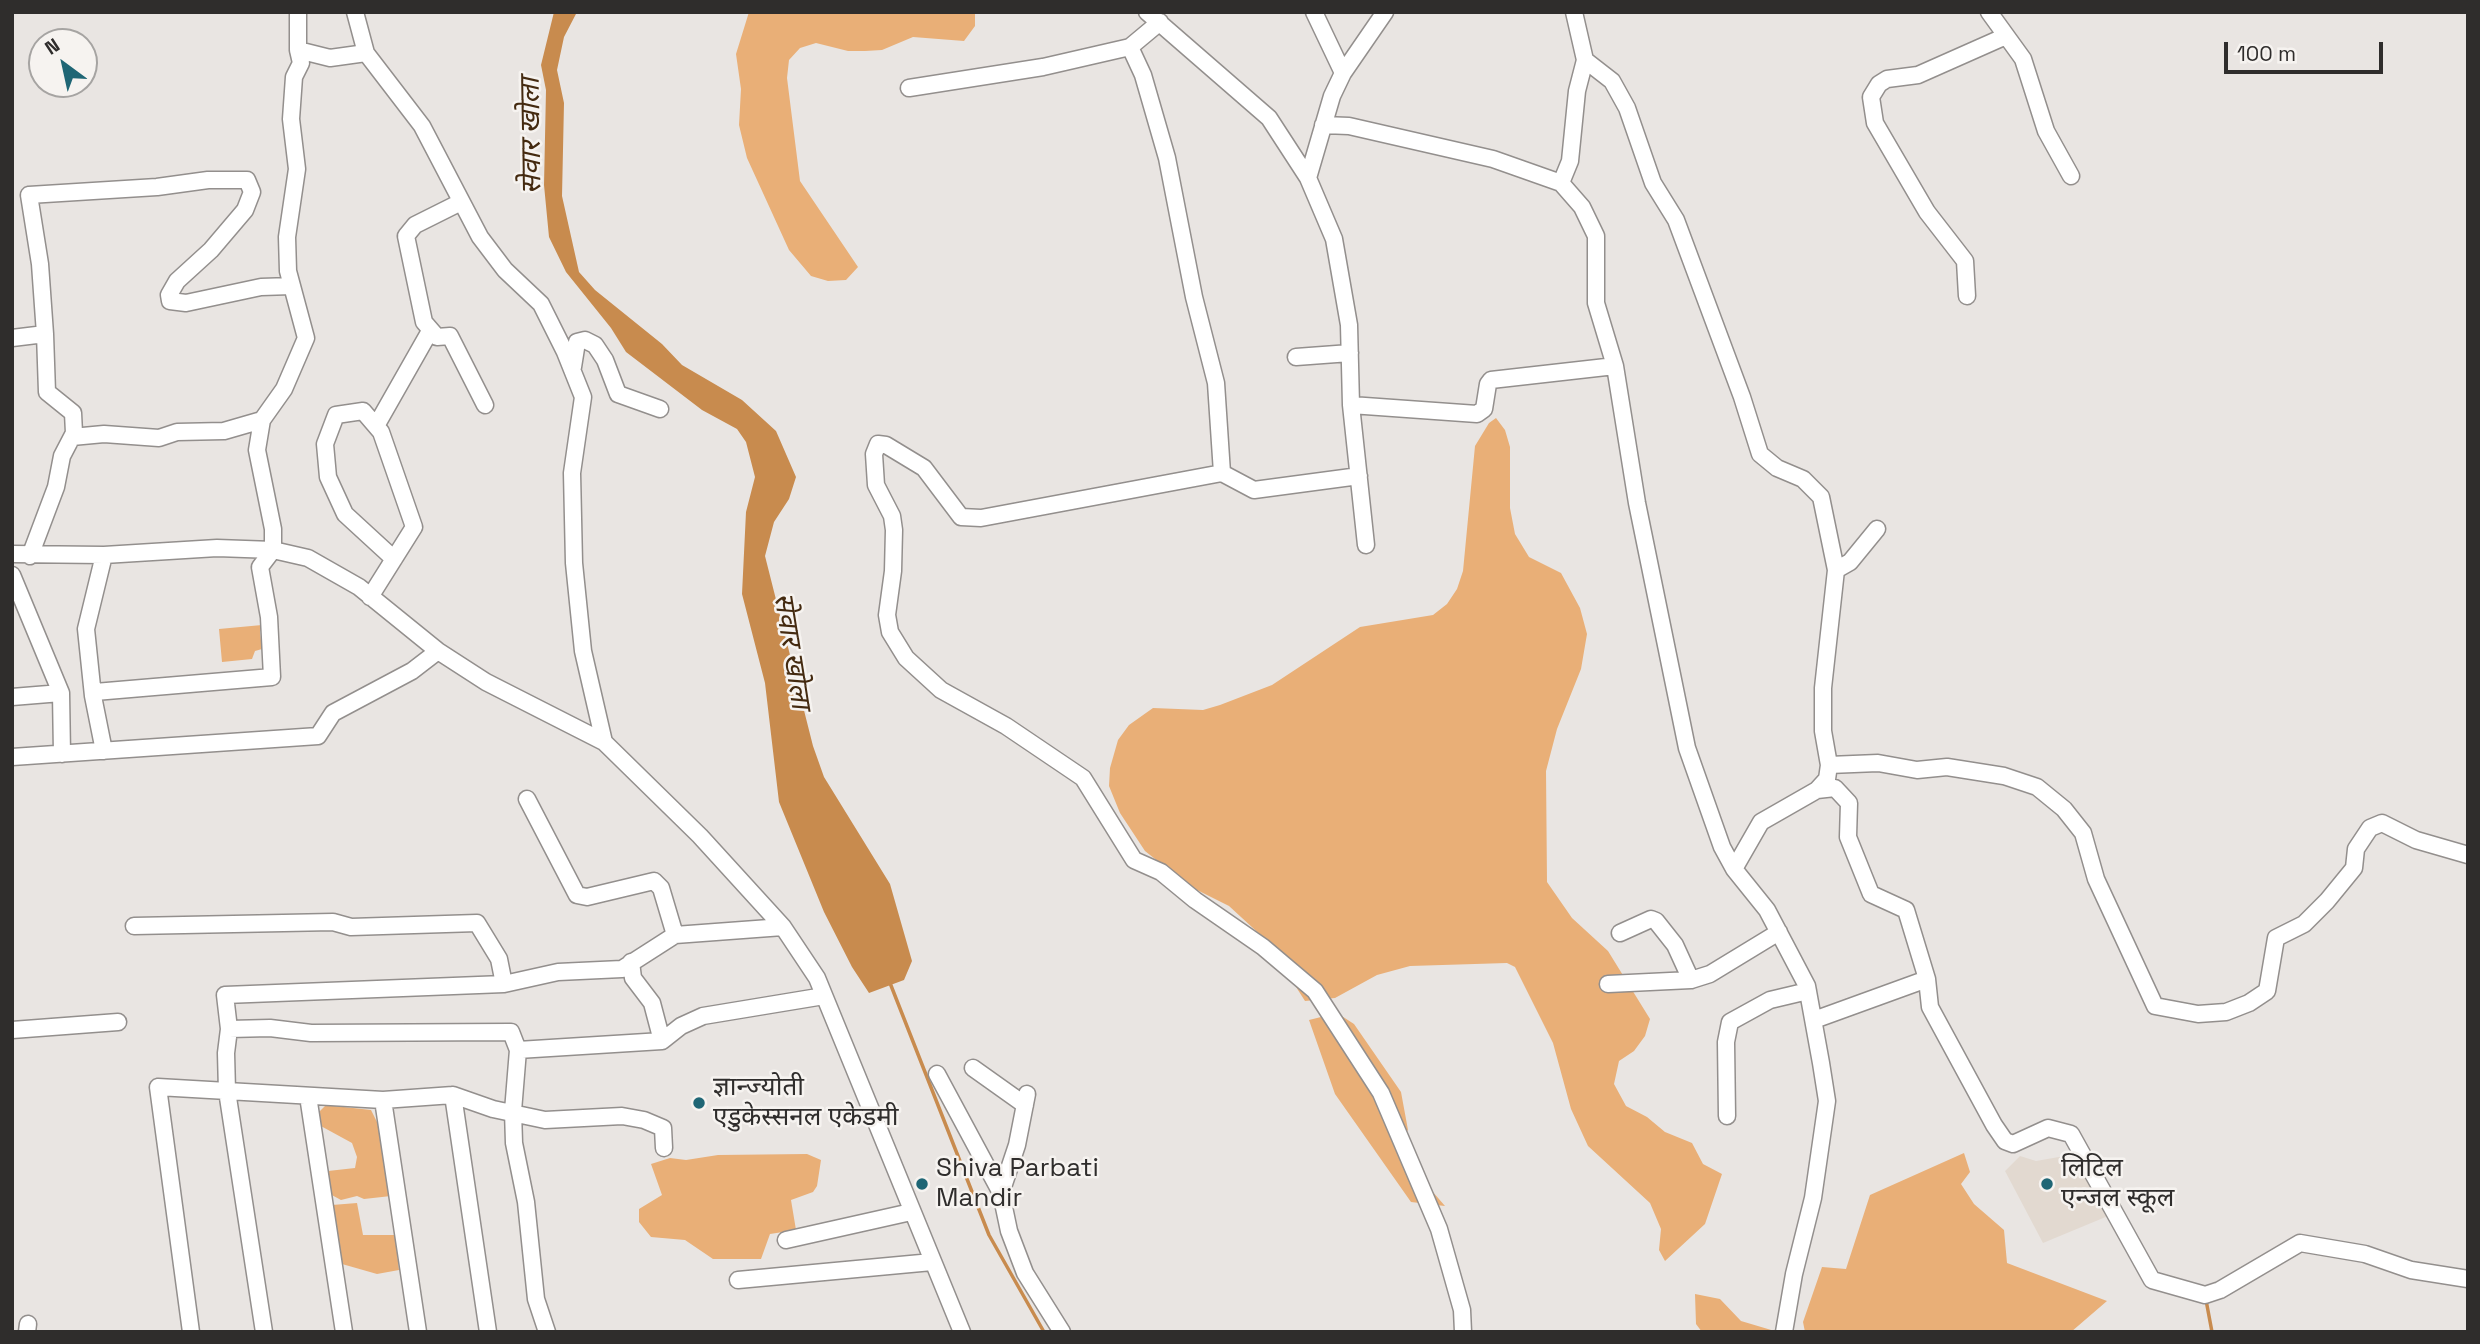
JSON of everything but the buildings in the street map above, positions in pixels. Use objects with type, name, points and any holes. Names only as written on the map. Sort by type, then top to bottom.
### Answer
[{"type":"street","points":[[95,692],[272,677],[270,617],[260,567],[273,550],[273,529],[257,450],[262,420],[284,389],[306,338],[292,286],[287,237],[297,169],[291,118],[294,77],[301,63],[298,50],[298,12]]},
{"type":"street","points":[[355,12],[366,53],[422,126],[480,237],[505,270],[541,304],[583,397],[572,473],[574,563],[583,651],[604,742]]},
{"type":"street","points":[[1314,12],[1343,73]]},
{"type":"street","points":[[1308,178],[1323,125],[1343,73],[1385,12]]},
{"type":"street","points":[[1561,183],[1570,161],[1577,91],[1585,60],[1574,12]]},
{"type":"street","points":[[1989,12],[2023,59],[2046,131],[2071,176]]},
{"type":"street","points":[[909,88],[1043,67],[1130,47],[1154,17],[1269,118],[1308,178],[1334,239],[1349,325],[1350,405],[1366,545]]},
{"type":"street","points":[[1967,296],[1965,261],[1927,212],[1875,123],[1871,97],[1886,79],[1917,75],[2006,36]]},
{"type":"street","points":[[1130,47],[1143,75],[1167,158],[1194,297],[1216,383],[1222,473]]},
{"type":"street","points":[[298,50],[330,58],[366,53]]},
{"type":"street","points":[[1585,60],[1612,81],[1627,107],[1653,183],[1676,220],[1742,397],[1760,454],[1777,468],[1803,479],[1821,497],[1836,570],[1823,688],[1823,731],[1829,765],[1827,779],[1816,790],[1761,822],[1734,870]]},
{"type":"street","points":[[1323,125],[1349,126],[1493,159],[1561,183],[1582,207],[1596,236],[1596,303],[1615,366],[1637,503],[1687,748],[1722,847],[1734,870],[1767,910],[1779,932],[1808,991],[1814,1020],[1827,1101],[1813,1198],[1794,1274],[1784,1332]]},
{"type":"street","points":[[30,556],[56,487],[62,456],[72,437],[73,413],[47,392],[40,264],[29,195],[157,187],[208,180],[247,180],[252,192],[246,210],[211,250],[177,281],[169,295],[170,301],[186,303],[261,287],[292,286]]},
{"type":"street","points":[[461,201],[415,225],[406,236],[424,322],[437,337],[450,336],[485,405]]},
{"type":"street","points":[[376,426],[430,331]]},
{"type":"street","points":[[12,338],[45,334]]},
{"type":"street","points":[[573,370],[576,344],[585,340],[600,350],[618,394],[660,409]]},
{"type":"street","points":[[1296,357],[1350,353]]},
{"type":"street","points":[[1350,405],[1477,414],[1484,409],[1491,380],[1615,366]]},
{"type":"street","points":[[370,597],[394,559],[414,527],[381,432],[363,411],[336,415],[325,444],[328,477],[345,514],[394,559]]},
{"type":"street","points":[[72,437],[104,434],[159,438],[177,432],[224,430],[262,420]]},
{"type":"street","points":[[1359,476],[1254,490],[1222,473],[981,518],[961,517],[925,468],[878,444],[874,454],[876,485],[892,516],[894,530],[893,571],[887,615],[890,632],[906,657],[941,690],[1006,726],[1083,778],[1134,860],[1161,872],[1195,900],[1263,947],[1315,991],[1381,1093],[1439,1229],[1462,1310],[1463,1332]]},
{"type":"street","points":[[1836,570],[1850,562],[1877,529]]},
{"type":"street","points":[[12,554],[104,555],[217,548],[273,550],[308,558],[359,587],[438,651],[486,682],[604,742],[700,836],[783,927],[817,978],[962,1332]]},
{"type":"street","points":[[104,555],[86,629],[104,751]]},
{"type":"street","points":[[12,575],[61,692],[62,754]]},
{"type":"street","points":[[12,757],[318,736],[333,713],[412,671],[438,651]]},
{"type":"street","points":[[12,697],[61,692]]},
{"type":"street","points":[[1829,765],[1878,763],[1917,770],[1947,767],[2004,776],[2037,787],[2064,809],[2083,833],[2096,879],[2155,1006],[2198,1014],[2226,1012],[2249,1003],[2267,991],[2276,938],[2304,924],[2326,901],[2354,868],[2356,849],[2370,828],[2382,823],[2416,840],[2468,855]]},
{"type":"street","points":[[1816,790],[1835,788],[1849,803],[1849,837],[1871,894],[1906,910],[1927,979],[1930,1007],[2005,1141],[2013,1144],[2020,1142],[2048,1128],[2071,1134],[2152,1280],[2205,1294],[2220,1290],[2300,1243],[2365,1254],[2411,1270],[2468,1279]]},
{"type":"street","points":[[527,799],[577,895],[587,897],[654,881],[661,888],[675,935]]},
{"type":"street","points":[[1620,933],[1651,919],[1657,921],[1675,945],[1690,980]]},
{"type":"street","points":[[134,926],[333,922],[351,927],[477,923],[499,959],[504,984]]},
{"type":"street","points":[[264,1332],[227,1091],[226,1053],[229,1029],[225,995],[504,984],[558,972],[622,969],[675,935],[783,927]]},
{"type":"street","points":[[1608,984],[1690,980],[1710,974],[1779,932]]},
{"type":"street","points":[[631,962],[634,978],[652,1003],[662,1041]]},
{"type":"street","points":[[1814,1020],[1927,979]]},
{"type":"street","points":[[1727,1116],[1726,1042],[1730,1023],[1770,1000],[1808,991]]},
{"type":"street","points":[[518,1050],[662,1041],[681,1026],[703,1016],[824,996]]},
{"type":"street","points":[[12,1030],[118,1022]]},
{"type":"street","points":[[229,1029],[270,1028],[311,1033],[511,1032],[518,1050],[513,1111],[514,1143],[526,1202],[536,1299],[547,1332]]},
{"type":"street","points":[[973,1068],[1026,1099],[1017,1145],[1001,1193]]},
{"type":"street","points":[[937,1074],[1001,1193],[1009,1231],[1025,1273],[1062,1332]]},
{"type":"street","points":[[191,1332],[158,1087],[383,1100],[453,1095],[493,1109],[513,1111],[545,1120],[622,1116],[644,1120],[663,1128],[664,1148]]},
{"type":"street","points":[[453,1095],[488,1332]]},
{"type":"street","points":[[308,1096],[344,1332]]},
{"type":"street","points":[[383,1100],[418,1332]]},
{"type":"street","points":[[786,1240],[911,1212]]},
{"type":"street","points":[[738,1280],[932,1262]]},
{"type":"shaded area","points":[[554,12],[577,12],[564,37],[557,70],[564,103],[562,196],[579,272],[595,290],[662,344],[682,365],[742,400],[776,431],[796,477],[789,499],[774,522],[765,556],[813,746],[824,777],[890,884],[912,961],[904,980],[869,993],[852,967],[824,912],[779,802],[765,683],[742,594],[746,512],[755,477],[746,442],[737,429],[702,410],[626,352],[611,328],[566,272],[549,237],[544,185],[546,90],[541,65]]},
{"type":"shaded area","points":[[749,12],[975,12],[975,26],[964,41],[913,37],[882,50],[865,51],[848,51],[816,43],[800,48],[789,60],[787,78],[800,181],[858,267],[846,280],[828,281],[811,276],[789,250],[747,158],[739,125],[741,89],[736,54]]},
{"type":"shaded area","points":[[1496,418],[1505,430],[1510,447],[1510,508],[1515,534],[1529,557],[1561,573],[1580,608],[1587,634],[1581,669],[1557,729],[1546,771],[1547,882],[1572,918],[1608,951],[1650,1019],[1645,1036],[1634,1051],[1619,1061],[1614,1084],[1626,1106],[1647,1117],[1665,1132],[1692,1143],[1703,1164],[1722,1174],[1705,1224],[1665,1261],[1659,1250],[1661,1229],[1650,1203],[1588,1146],[1571,1109],[1553,1043],[1515,967],[1507,963],[1410,966],[1377,975],[1335,998],[1305,1001],[1266,940],[1229,906],[1189,886],[1145,851],[1120,813],[1109,786],[1110,768],[1118,740],[1129,725],[1153,708],[1203,710],[1220,705],[1272,685],[1360,627],[1433,615],[1447,604],[1457,589],[1463,571],[1475,446],[1489,423]]},
{"type":"shaded area","points":[[262,625],[262,649],[255,651],[252,659],[222,662],[219,629]]},
{"type":"shaded area","points":[[1337,1013],[1354,1024],[1401,1092],[1408,1130],[1397,1142],[1445,1206],[1411,1202],[1335,1094],[1309,1020]]},
{"type":"shaded area","points":[[326,1105],[371,1110],[382,1132],[391,1196],[364,1199],[357,1196],[341,1200],[328,1193],[325,1175],[328,1171],[355,1168],[357,1157],[352,1143],[319,1125],[318,1113]]},
{"type":"shaded area","points":[[1964,1153],[1970,1172],[1961,1184],[1974,1204],[2004,1230],[2007,1263],[2107,1301],[2071,1332],[1805,1332],[1803,1322],[1822,1267],[1846,1269],[1870,1195]]},
{"type":"shaded area","points":[[807,1154],[821,1160],[817,1186],[813,1192],[791,1200],[796,1230],[770,1234],[761,1259],[713,1259],[685,1240],[651,1237],[639,1222],[639,1209],[662,1195],[651,1164],[670,1158],[686,1160],[718,1155]]},
{"type":"shaded area","points":[[2076,1154],[2108,1216],[2043,1243],[2005,1171],[2020,1156],[2036,1161]]},
{"type":"shaded area","points":[[357,1203],[363,1235],[395,1235],[399,1270],[377,1274],[342,1264],[332,1205]]},
{"type":"shaded area","points":[[1695,1294],[1720,1299],[1741,1321],[1778,1332],[1702,1332],[1696,1324]]},
{"type":"waterway","name":"सेवार खोला","points":[[890,983],[989,1235],[1044,1332]]},
{"type":"waterway","points":[[2206,1300],[2212,1332]]},
{"type":"place","name":"ज्ञान्ज्योती एडुकेस्सनल एकेडमी","points":[[699,1103]]},
{"type":"place","name":"Shiva Parbati Mandir","points":[[922,1184]]},
{"type":"place","name":"लिटिल एन्जल स्कूल","points":[[2047,1184]]}]
